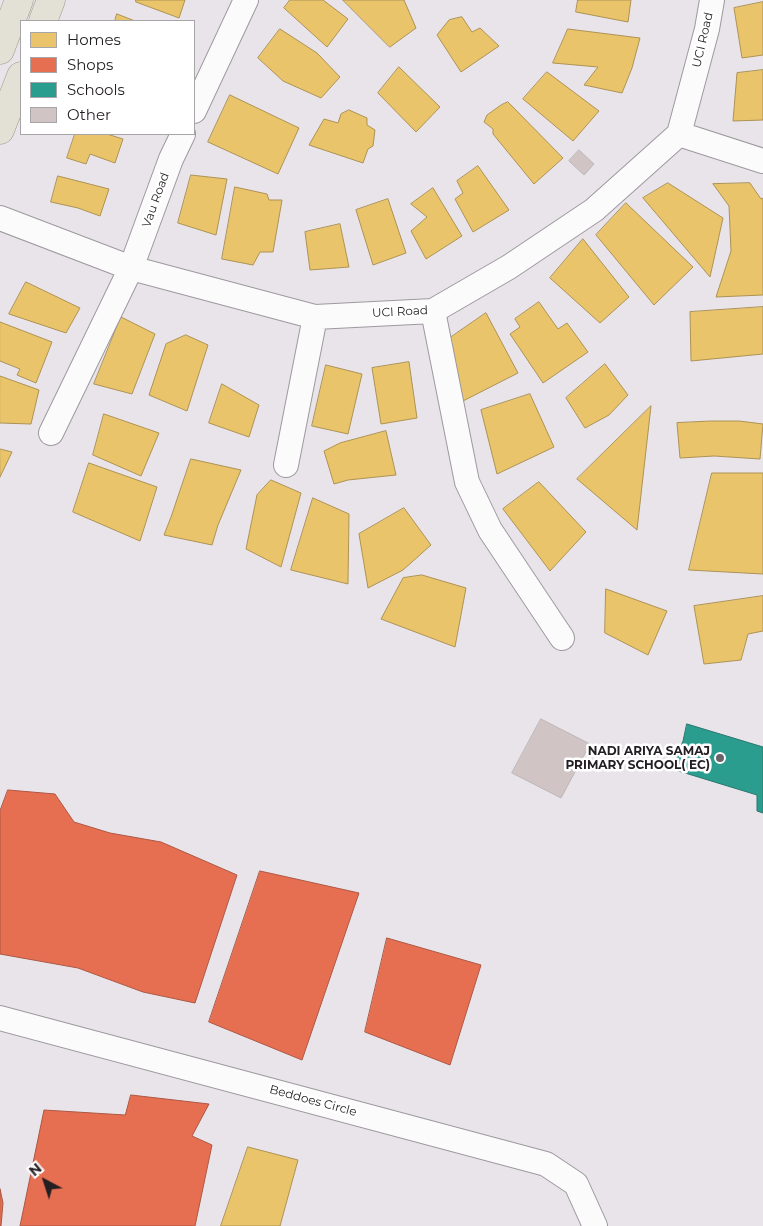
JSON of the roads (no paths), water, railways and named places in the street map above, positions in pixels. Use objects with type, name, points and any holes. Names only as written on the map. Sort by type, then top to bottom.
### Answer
[{"type":"main road","points":[[0,50],[19,0]]},
{"type":"main road","points":[[43,20],[51,0]]},
{"type":"main road","points":[[0,130],[20,79]]},
{"type":"street","points":[[195,109],[246,0]]},
{"type":"street","name":"UCI Road","points":[[0,218],[131,268],[315,317],[433,311],[509,267],[594,210],[679,134],[707,29],[712,0]]},
{"type":"street","points":[[679,134],[763,161]]},
{"type":"street","name":"Vau Road","points":[[51,433],[131,268],[171,159],[183,135]]},
{"type":"street","points":[[433,311],[467,482],[490,530],[562,638]]},
{"type":"street","points":[[286,465],[315,317]]},
{"type":"street","name":"Beddoes Circle","points":[[0,1018],[546,1164],[576,1184],[595,1226]]},
{"type":"place","name":"NADI ARIYA SAMAJ PRIMARY SCHOOL( EC)","points":[[720,758]]}]
